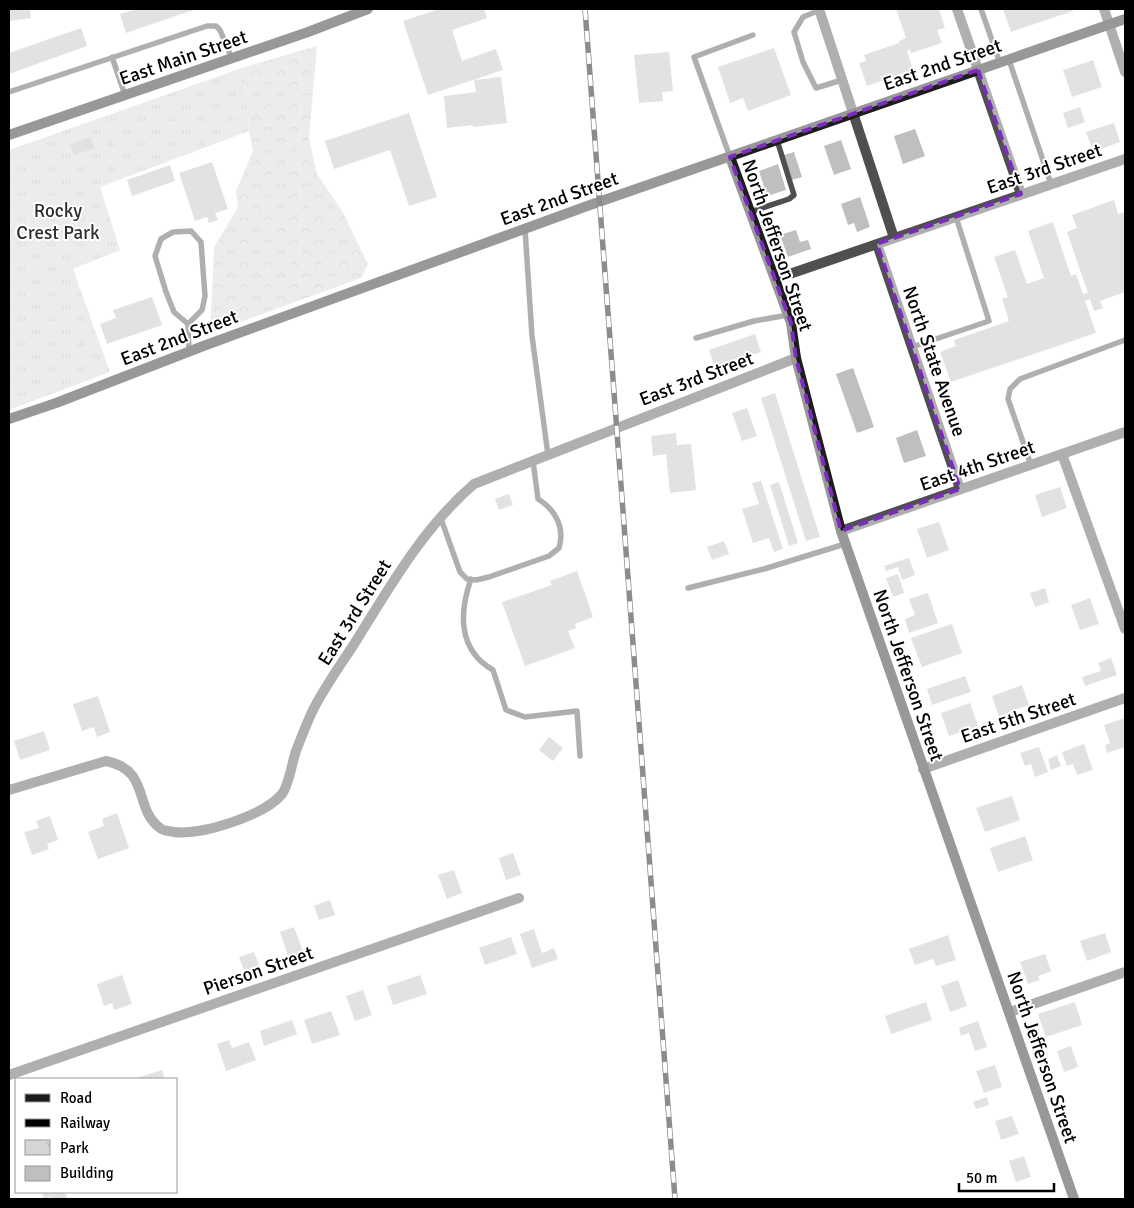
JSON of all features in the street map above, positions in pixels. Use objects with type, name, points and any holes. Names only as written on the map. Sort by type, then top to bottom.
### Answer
[{"type":"street","name":"East Main Street","points":[[9,135],[232,59],[368,9]]},
{"type":"street","points":[[957,9],[1021,194]]},
{"type":"street","points":[[1104,9],[1125,72]]},
{"type":"street","points":[[820,10],[894,238]]},
{"type":"street","name":"East 2nd Street","points":[[9,419],[64,400],[189,351],[525,229],[1125,20]]},
{"type":"street","name":"North Jefferson Street","points":[[730,157],[788,315],[796,358],[841,532],[1074,1199]]},
{"type":"street","name":"East 3rd Street","points":[[775,279],[1125,159]]},
{"type":"street","name":"North State Avenue","points":[[877,244],[960,489]]},
{"type":"street","name":"East 3rd Street","points":[[9,790],[106,761],[119,763],[132,774],[139,784],[143,802],[151,818],[160,829],[177,832],[204,830],[238,820],[268,807],[284,793],[296,751],[313,710],[403,566],[452,502],[474,484],[796,358]]},
{"type":"street","name":"East 4th Street","points":[[841,532],[1125,432]]},
{"type":"street","points":[[1062,454],[1125,629]]},
{"type":"street","name":"East 5th Street","points":[[922,768],[1125,698]]},
{"type":"street","name":"Pierson Street","points":[[9,1075],[519,898]]},
{"type":"street","points":[[1010,1012],[1125,972]]},
{"type":"lane","points":[[981,9],[1005,61],[1051,184]]},
{"type":"lane","points":[[820,10],[802,17],[794,32],[798,47],[816,88],[842,80]]},
{"type":"lane","points":[[9,92],[207,26],[216,26],[220,30],[232,59]]},
{"type":"lane","points":[[730,157],[694,57],[753,35]]},
{"type":"lane","points":[[112,58],[125,95]]},
{"type":"lane","points":[[750,212],[789,199],[794,195],[777,140]]},
{"type":"lane","points":[[912,346],[989,321],[956,217]]},
{"type":"lane","points":[[525,229],[532,336],[548,455]]},
{"type":"lane","points":[[188,324],[174,312],[155,256],[161,239],[173,232],[192,232],[201,242],[205,296],[202,310],[188,324],[189,351]]},
{"type":"lane","points":[[696,338],[754,321],[788,315]]},
{"type":"lane","points":[[1031,464],[1008,399],[1010,389],[1020,378],[1125,340]]},
{"type":"lane","points":[[440,516],[460,572],[467,578],[476,580],[489,577],[549,556],[559,548],[562,538],[560,526],[552,510],[538,499],[533,461]]},
{"type":"lane","points":[[688,588],[764,569],[845,544]]},
{"type":"lane","points":[[471,579],[464,603],[464,630],[475,657],[482,664],[493,670],[506,710],[525,717],[577,710],[580,756]]},
{"type":"highlighted area","points":[[978,70],[1021,194],[877,244],[960,489],[841,531],[796,358],[791,323],[730,157]]},
{"type":"green space","points":[[317,46],[309,138],[317,174],[341,209],[368,264],[361,278],[210,333],[214,247],[238,207],[236,191],[253,151],[249,131],[245,67]]},
{"type":"green space","name":"Rocky Crest Park","points":[[245,67],[249,131],[100,187],[120,250],[73,269],[110,372],[9,410],[9,150]]},
{"type":"building","points":[[9,9],[30,9],[31,18],[9,21]]},
{"type":"building","points":[[136,9],[196,9],[126,33],[120,14]]},
{"type":"building","points":[[439,9],[484,9],[487,18],[452,30],[462,61],[496,49],[503,70],[428,95],[403,21]]},
{"type":"building","points":[[896,9],[939,9],[945,28],[937,30],[942,43],[911,53],[910,49],[907,51],[913,70],[867,86],[859,63],[866,61],[864,55],[899,43],[899,41],[906,38]]},
{"type":"building","points":[[1003,9],[1073,9],[1073,11],[1011,32]]},
{"type":"building","points":[[81,28],[87,46],[9,74],[9,53]]},
{"type":"building","points":[[774,48],[791,95],[748,111],[743,98],[730,103],[718,67]]},
{"type":"building","points":[[669,52],[673,91],[662,92],[663,101],[639,103],[634,55]]},
{"type":"building","points":[[1093,60],[1102,87],[1072,97],[1063,70]]},
{"type":"building","points":[[501,77],[507,123],[447,128],[444,96],[476,92],[474,80]]},
{"type":"building","points":[[1080,107],[1085,122],[1068,128],[1063,113]]},
{"type":"building","points":[[409,113],[437,197],[409,206],[390,150],[334,169],[325,141]]},
{"type":"building","points":[[1114,123],[1120,142],[1093,152],[1086,132]]},
{"type":"building","points":[[915,129],[925,156],[903,164],[894,136]]},
{"type":"building","points":[[91,137],[95,148],[74,155],[70,144]]},
{"type":"building","points":[[841,140],[851,169],[834,175],[824,146]]},
{"type":"building","points":[[794,152],[802,177],[792,180],[784,155]]},
{"type":"building","points":[[212,162],[228,209],[215,213],[218,220],[209,223],[207,217],[195,221],[179,173]]},
{"type":"building","points":[[778,164],[786,190],[767,196],[759,171]]},
{"type":"building","points":[[170,165],[175,181],[132,196],[127,180]]},
{"type":"building","points":[[860,197],[870,227],[857,232],[854,223],[848,225],[841,204]]},
{"type":"building","points":[[1114,200],[1118,214],[1125,212],[1125,292],[1100,301],[1103,308],[1094,311],[1090,299],[1085,301],[1096,333],[951,382],[940,352],[956,346],[954,340],[1009,321],[1002,299],[1008,297],[994,257],[1015,250],[1027,284],[1044,278],[1028,231],[1053,222],[1071,276],[1076,274],[1083,294],[1088,293],[1067,232],[1077,228],[1072,215]]},
{"type":"building","points":[[796,230],[800,242],[808,240],[811,249],[788,257],[780,235]]},
{"type":"building","points":[[152,297],[162,325],[107,344],[100,324],[116,318],[113,310]]},
{"type":"building","points":[[755,334],[761,352],[715,368],[709,350]]},
{"type":"building","points":[[853,368],[874,427],[857,433],[836,374]]},
{"type":"building","points":[[775,393],[820,537],[806,541],[761,398]]},
{"type":"building","points":[[747,408],[757,436],[742,441],[732,413]]},
{"type":"building","points":[[917,430],[926,456],[904,463],[896,438]]},
{"type":"building","points":[[676,433],[677,445],[691,444],[696,490],[670,493],[666,454],[653,456],[651,436]]},
{"type":"building","points":[[761,481],[783,549],[774,552],[769,538],[753,543],[742,509],[759,504],[752,483]]},
{"type":"building","points":[[779,482],[798,543],[789,546],[770,485]]},
{"type":"building","points":[[1060,487],[1067,508],[1042,517],[1035,495]]},
{"type":"building","points":[[509,494],[513,505],[499,510],[495,499]]},
{"type":"building","points":[[939,522],[949,550],[927,558],[917,529]]},
{"type":"building","points":[[724,541],[729,554],[712,560],[707,547]]},
{"type":"building","points":[[909,558],[915,575],[902,580],[898,567],[886,571],[884,566]]},
{"type":"building","points":[[577,571],[593,617],[575,624],[576,628],[568,631],[575,648],[525,666],[502,602],[552,585],[550,581]]},
{"type":"building","points":[[898,574],[904,593],[893,597],[886,578]]},
{"type":"building","points":[[1045,588],[1049,602],[1035,607],[1030,593]]},
{"type":"building","points":[[928,593],[938,623],[909,633],[905,619],[915,615],[909,599]]},
{"type":"building","points":[[1090,598],[1099,624],[1080,630],[1071,605]]},
{"type":"building","points":[[952,624],[962,653],[922,667],[911,638]]},
{"type":"building","points":[[1111,658],[1117,675],[1085,686],[1082,677],[1101,671],[1098,663]]},
{"type":"building","points":[[965,676],[971,692],[932,705],[927,689]]},
{"type":"building","points":[[1022,685],[1029,705],[1009,712],[1011,719],[1001,723],[992,696]]},
{"type":"building","points":[[98,696],[110,732],[97,737],[94,727],[82,731],[73,704]]},
{"type":"building","points":[[970,703],[978,726],[949,736],[941,713]]},
{"type":"building","points":[[1125,718],[1125,747],[1107,753],[1105,745],[1110,743],[1104,725]]},
{"type":"building","points":[[44,731],[50,750],[20,760],[14,741]]},
{"type":"building","points":[[549,737],[563,748],[553,761],[539,750]]},
{"type":"building","points":[[1084,744],[1093,770],[1077,775],[1073,764],[1067,766],[1062,752]]},
{"type":"building","points":[[1039,747],[1048,772],[1035,777],[1031,764],[1025,766],[1020,753]]},
{"type":"building","points":[[1057,755],[1061,766],[1051,770],[1048,759]]},
{"type":"building","points":[[1012,796],[1020,820],[985,832],[976,808]]},
{"type":"building","points":[[117,813],[129,848],[98,859],[88,832],[104,826],[102,819]]},
{"type":"building","points":[[50,816],[58,840],[47,844],[49,849],[32,855],[24,832],[39,828],[36,821]]},
{"type":"building","points":[[1025,836],[1033,860],[998,872],[990,848]]},
{"type":"building","points":[[513,853],[521,875],[506,880],[499,858]]},
{"type":"building","points":[[454,870],[462,893],[447,899],[438,875]]},
{"type":"building","points":[[330,900],[335,915],[319,920],[314,906]]},
{"type":"building","points":[[294,927],[304,954],[289,959],[280,932]]},
{"type":"building","points":[[534,929],[542,953],[554,948],[558,959],[532,968],[520,934]]},
{"type":"building","points":[[1105,933],[1111,952],[1087,961],[1080,941]]},
{"type":"building","points":[[948,935],[956,960],[936,966],[933,959],[915,965],[909,949]]},
{"type":"building","points":[[511,937],[517,954],[485,965],[479,948]]},
{"type":"building","points":[[254,952],[260,968],[245,973],[239,957]]},
{"type":"building","points":[[1045,954],[1051,971],[1038,976],[1040,980],[1028,984],[1020,962]]},
{"type":"building","points":[[122,975],[132,1004],[114,1010],[112,1003],[104,1006],[97,984]]},
{"type":"building","points":[[420,975],[427,994],[393,1005],[387,986]]},
{"type":"building","points":[[958,980],[967,1006],[950,1012],[941,986]]},
{"type":"building","points":[[363,990],[372,1015],[355,1021],[346,996]]},
{"type":"building","points":[[926,1002],[932,1020],[891,1034],[885,1016]]},
{"type":"building","points":[[1075,1002],[1082,1025],[1046,1037],[1038,1014]]},
{"type":"building","points":[[331,1011],[340,1035],[312,1044],[304,1020]]},
{"type":"building","points":[[292,1020],[297,1034],[264,1046],[260,1031]]},
{"type":"building","points":[[978,1021],[987,1047],[975,1051],[969,1033],[961,1036],[959,1028]]},
{"type":"building","points":[[229,1040],[232,1048],[249,1042],[256,1060],[226,1071],[217,1044]]},
{"type":"building","points":[[1071,1046],[1078,1067],[1064,1072],[1057,1051]]},
{"type":"building","points":[[995,1065],[1002,1087],[984,1093],[976,1071]]},
{"type":"building","points":[[162,1070],[165,1078],[136,1078]]},
{"type":"building","points":[[987,1097],[989,1105],[976,1109],[973,1102]]},
{"type":"building","points":[[1012,1116],[1019,1134],[1001,1140],[995,1121]]},
{"type":"building","points":[[1024,1156],[1031,1177],[1016,1182],[1009,1161]]},
{"type":"building","points":[[42,1193],[65,1193],[68,1199],[52,1199],[51,1197],[44,1199]]},
{"type":"railway","points":[[585,9],[675,1199]]}]
